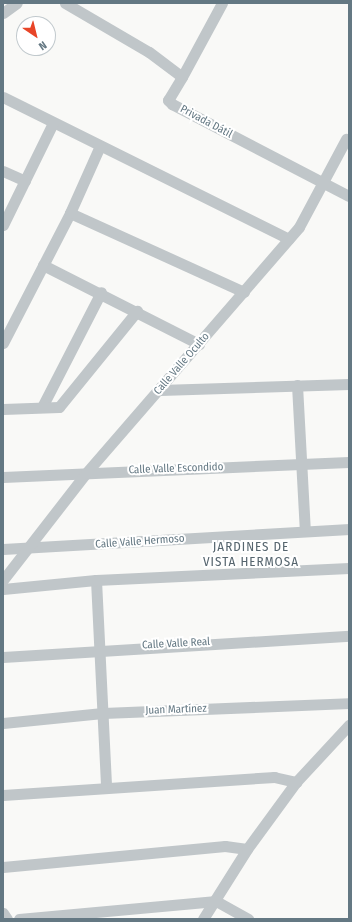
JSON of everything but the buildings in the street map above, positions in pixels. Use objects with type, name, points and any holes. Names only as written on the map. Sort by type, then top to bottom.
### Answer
[{"type":"street","points":[[3,13],[16,3]]},
{"type":"street","points":[[65,3],[149,52],[182,77],[222,3]]},
{"type":"street","name":"Privada Dátil","points":[[182,77],[168,100],[172,104],[349,196]]},
{"type":"street","points":[[3,97],[289,239]]},
{"type":"street","points":[[3,225],[53,123]]},
{"type":"street","name":"Calle Valle Oculto","points":[[3,580],[28,550],[86,473],[200,344],[289,239],[323,183],[346,139]]},
{"type":"street","points":[[3,343],[70,213],[100,146]]},
{"type":"street","points":[[3,171],[25,181]]},
{"type":"street","points":[[70,213],[244,292]]},
{"type":"street","points":[[43,265],[101,292],[200,344]]},
{"type":"street","points":[[42,407],[101,292]]},
{"type":"street","points":[[3,409],[59,407],[137,311]]},
{"type":"street","points":[[160,390],[349,384]]},
{"type":"street","points":[[297,385],[305,531]]},
{"type":"street","name":"Calle Valle Escondido","points":[[3,477],[349,462]]},
{"type":"street","name":"Calle Valle Hermoso","points":[[3,549],[28,550],[349,529]]},
{"type":"street","points":[[3,589],[96,580],[349,568]]},
{"type":"street","points":[[96,580],[106,787]]},
{"type":"street","name":"Calle Valle Real","points":[[3,656],[100,648],[349,636]]},
{"type":"street","name":"Juan Martínez","points":[[3,723],[103,713],[349,703]]},
{"type":"street","points":[[204,919],[247,849],[296,782],[349,725]]},
{"type":"street","points":[[3,795],[274,777],[296,782]]},
{"type":"street","points":[[3,866],[225,846],[247,849]]},
{"type":"street","points":[[19,919],[216,900],[248,919]]},
{"type":"street","points":[[3,913],[7,919]]},
{"type":"district","name":"JARDINES DE VISTA HERMOSA","points":[[251,556]]}]
